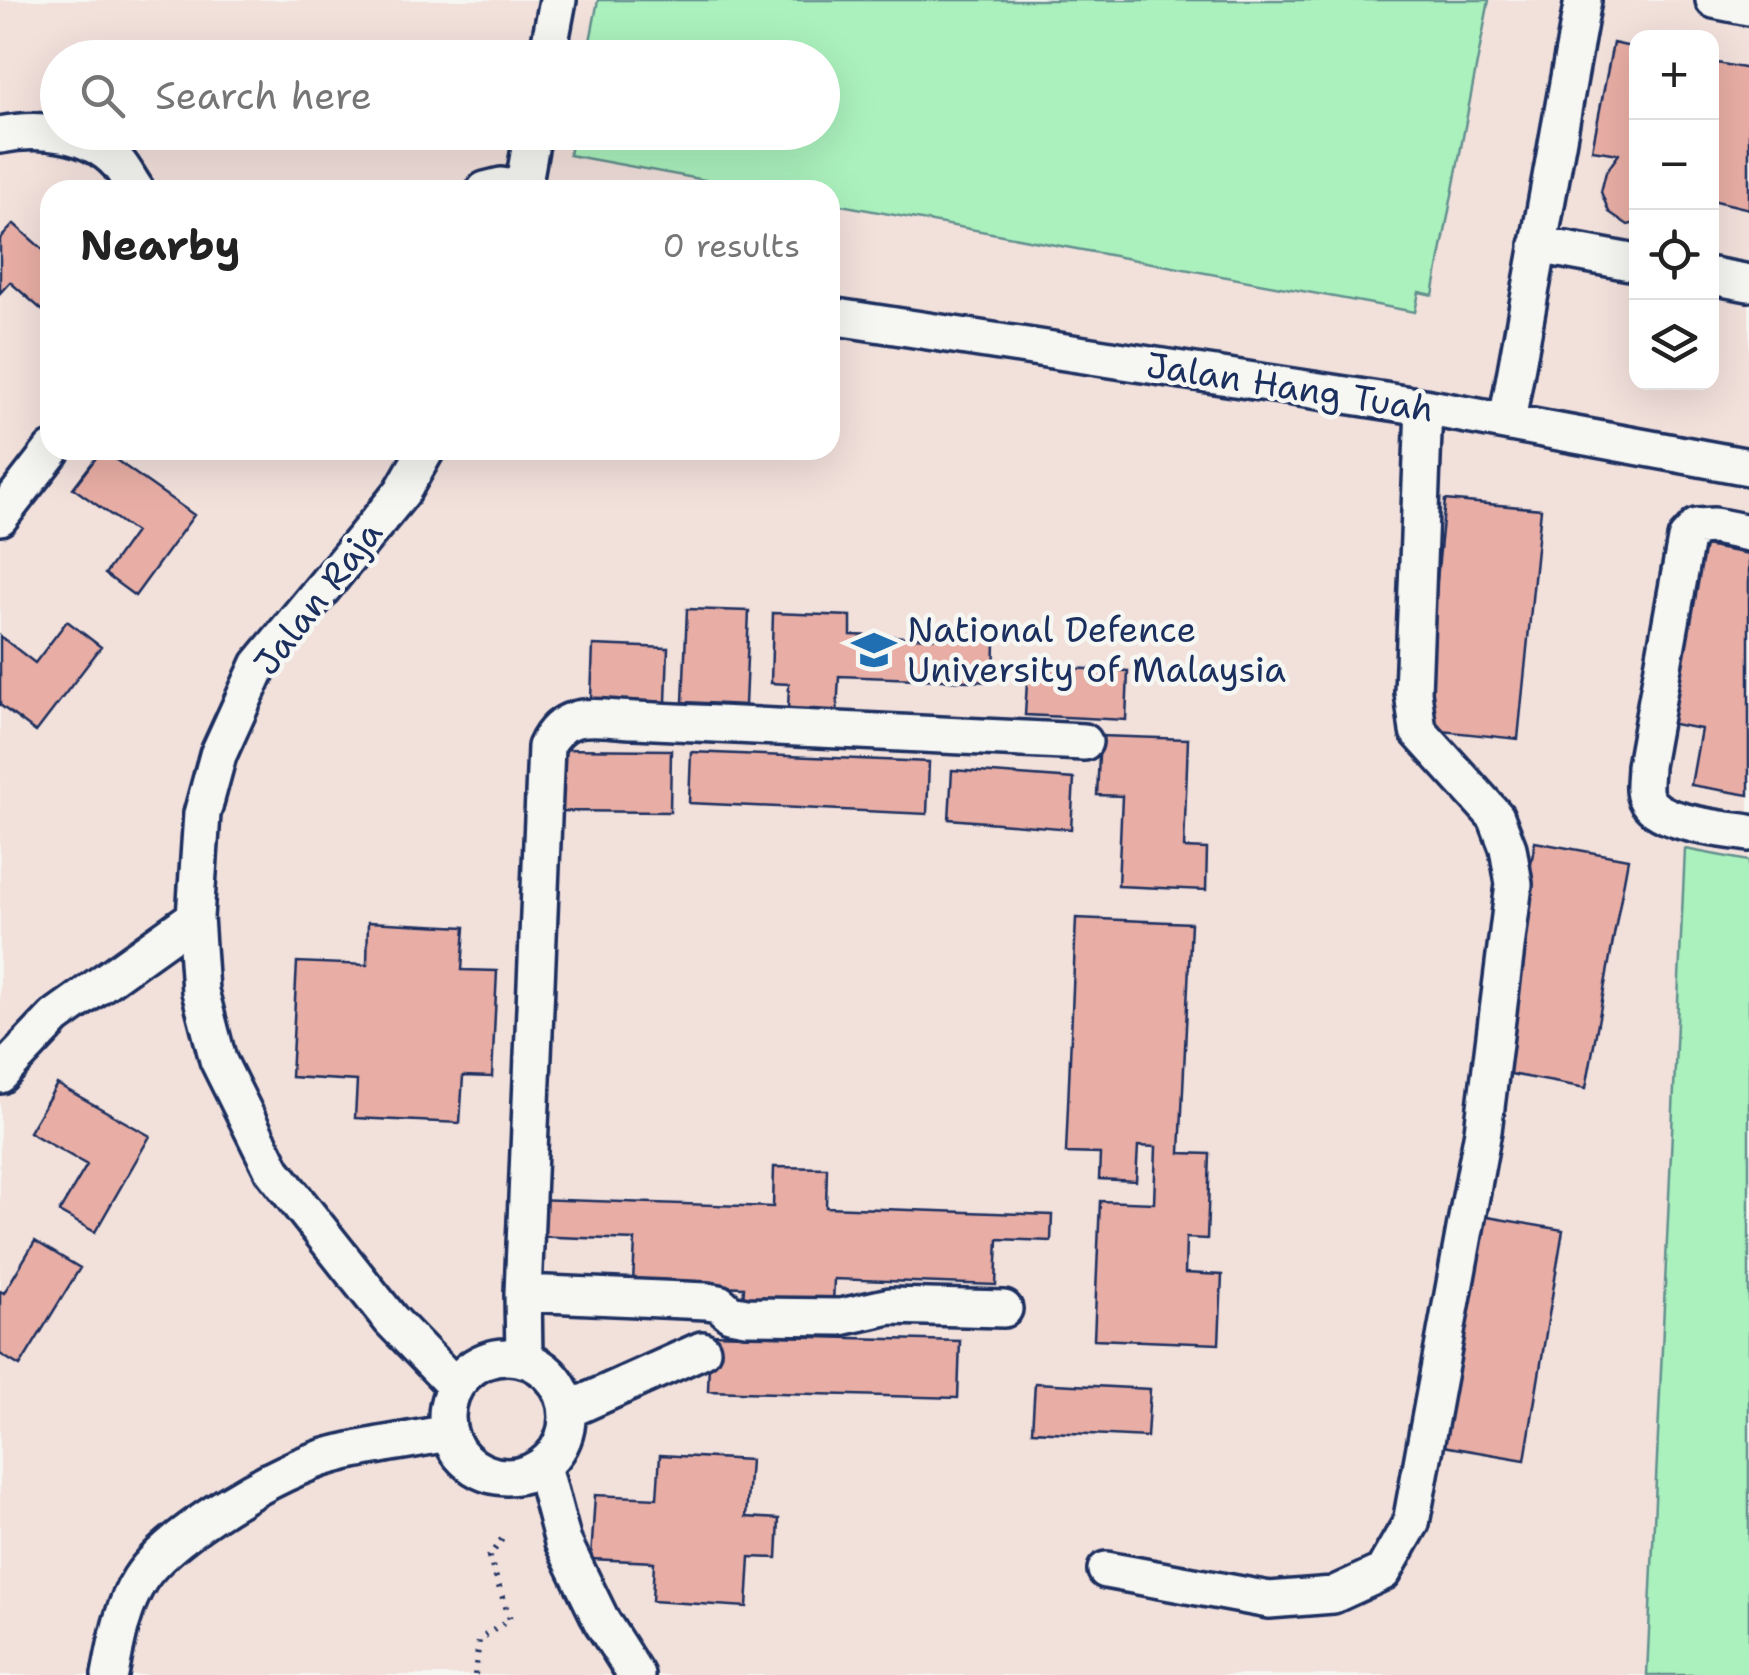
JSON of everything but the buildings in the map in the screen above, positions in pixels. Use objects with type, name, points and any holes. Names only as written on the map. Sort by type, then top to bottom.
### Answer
[{"type":"street","points":[[550,40],[558,0]]},
{"type":"street","points":[[1507,422],[1583,0]]},
{"type":"street","points":[[1714,0],[1749,7]]},
{"type":"street","points":[[0,136],[40,132]]},
{"type":"street","points":[[101,150],[118,162],[130,180]]},
{"type":"street","points":[[527,180],[531,150]]},
{"type":"street","points":[[1538,245],[1629,262]]},
{"type":"street","points":[[1719,277],[1749,283]]},
{"type":"street","name":"Jalan Hang Tuah","points":[[840,318],[1424,407],[1749,466]]},
{"type":"street","points":[[1106,1570],[1270,1600],[1333,1595],[1383,1572],[1410,1523],[1482,1131],[1514,884],[1508,848],[1496,817],[1418,731],[1413,692],[1424,407]]},
{"type":"street","points":[[0,517],[44,460]]},
{"type":"street","name":"Jalan Raja","points":[[420,460],[402,492],[259,665],[218,755],[202,814],[195,916],[200,991],[218,1060],[273,1171],[391,1320],[454,1386]]},
{"type":"street","points":[[1749,533],[1698,527],[1686,539],[1645,766],[1645,796],[1654,808],[1676,820],[1749,833]]},
{"type":"street","points":[[524,1358],[523,1292],[546,747],[555,728],[572,719],[635,720],[1084,742]]},
{"type":"street","points":[[0,1074],[55,1017],[195,916]]},
{"type":"street","points":[[523,1292],[708,1301],[730,1313],[746,1316],[841,1316],[890,1306],[1004,1309]]},
{"type":"street","points":[[568,1410],[702,1350]]},
{"type":"street","points":[[505,1356],[524,1358],[545,1369],[561,1388],[568,1410],[567,1431],[558,1450],[543,1466],[514,1476],[483,1472],[465,1461],[447,1433],[447,1404],[454,1386],[467,1370],[485,1360],[505,1356]]},
{"type":"street","points":[[110,1675],[117,1636],[139,1580],[180,1536],[287,1474],[330,1456],[447,1433]]},
{"type":"street","points":[[543,1466],[564,1542],[602,1622],[636,1675]]},
{"type":"path","points":[[475,1675],[479,1640],[510,1619],[489,1556],[502,1539]]},
{"type":"shaded area","name":"National Defence University of Malaysia","points":[[0,0],[1749,0],[1749,861],[1685,850],[1647,1675],[0,1675]]},
{"type":"green space","points":[[598,0],[1489,0],[1433,295],[1419,292],[1415,312],[840,205],[840,180],[705,180],[569,155],[570,150],[840,150],[840,40],[590,40]]},
{"type":"green space","points":[[1685,849],[1749,861],[1749,1675],[1647,1675]]},
{"type":"place","name":"National Defence University of Malaysia","points":[[874,650]]}]
